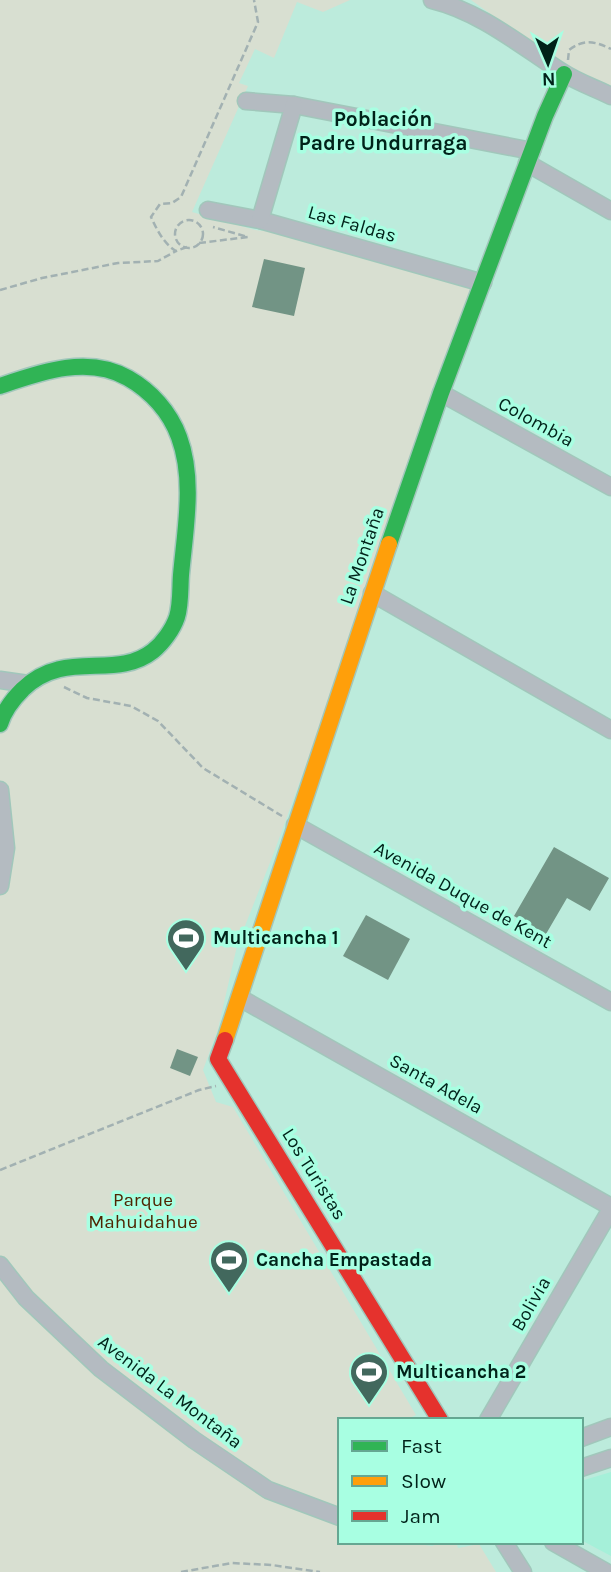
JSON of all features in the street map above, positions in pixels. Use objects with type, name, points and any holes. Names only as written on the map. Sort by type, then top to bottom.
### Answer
[{"type":"street","points":[[432,0],[480,19],[564,74],[611,96]]},
{"type":"street","name":"La Montaña","points":[[218,1059],[441,393],[564,74]]},
{"type":"street","points":[[246,101],[294,105],[530,157],[611,211]]},
{"type":"street","points":[[260,220],[294,105]]},
{"type":"street","name":"Las Faldas","points":[[202,216],[260,220],[483,283]]},
{"type":"street","points":[[0,386],[45,372],[96,366],[133,380],[153,395],[175,424],[186,454],[189,493],[177,617],[169,636],[153,653],[131,664],[53,670],[28,684],[13,699],[0,724]]},
{"type":"street","name":"Colombia","points":[[441,393],[611,487]]},
{"type":"street","points":[[372,593],[611,730]]},
{"type":"street","points":[[0,680],[28,684]]},
{"type":"street","points":[[0,790],[6,848],[0,886]]},
{"type":"street","name":"Avenida Duque de Kent","points":[[295,825],[611,1002]]},
{"type":"street","name":"Santa Adela","points":[[240,998],[611,1208]]},
{"type":"street","name":"Los Turistas","points":[[218,1059],[439,1418]]},
{"type":"street","name":"Bolivia","points":[[489,1418],[611,1208]]},
{"type":"street","name":"Avenida La Montaña","points":[[0,1265],[26,1298],[102,1369],[194,1440],[268,1490],[338,1516]]},
{"type":"street","points":[[583,1437],[611,1427]]},
{"type":"street","points":[[583,1467],[611,1458]]},
{"type":"street","points":[[505,1544],[521,1568]]},
{"type":"street","points":[[518,1544],[521,1568]]},
{"type":"street","points":[[557,1544],[606,1572]]},
{"type":"path","points":[[176,251],[163,239],[151,217],[160,204],[172,203],[181,197],[258,22],[254,0]]},
{"type":"path","points":[[564,74],[569,50],[578,43],[591,41],[611,49]]},
{"type":"path","points":[[0,289],[118,263],[158,261],[199,243],[248,237],[202,216],[183,221],[176,228],[177,240],[187,247]]},
{"type":"path","points":[[199,243],[202,216]]},
{"type":"path","points":[[64,687],[87,698],[131,706],[158,721],[203,768],[295,825]]},
{"type":"path","points":[[0,1170],[199,1090],[234,1084]]},
{"type":"path","points":[[361,1356],[374,1381]]},
{"type":"path","points":[[181,1572],[232,1563],[272,1564],[320,1572]]},
{"type":"shaded area","points":[[611,1472],[611,1556],[583,1541],[583,1480]]},
{"type":"green space","name":"Parque Mahuidahue","points":[[0,0],[350,0],[323,12],[297,2],[274,58],[255,49],[239,83],[248,86],[192,212],[255,230],[291,234],[473,284],[318,732],[237,946],[218,1029],[203,1070],[216,1102],[233,1107],[416,1415],[410,1418],[338,1418],[338,1544],[457,1544],[458,1548],[479,1544],[496,1572],[0,1572]]},
{"type":"green space","points":[[471,0],[611,0],[611,87],[561,64]]},
{"type":"building","points":[[264,259],[305,268],[294,316],[252,307]]},
{"type":"building","points":[[554,847],[609,878],[590,911],[567,898],[546,934],[514,916]]},
{"type":"building","points":[[366,915],[410,939],[388,980],[343,956]]},
{"type":"building","points":[[177,1049],[198,1057],[190,1076],[170,1068]]},
{"type":"traffic: fast","points":[[389,544],[441,393],[545,116],[564,74]]},
{"type":"traffic: fast","points":[[0,386],[64,368],[97,368],[128,378],[152,396],[170,419],[184,453],[188,488],[179,607],[175,622],[164,640],[138,660],[123,664],[73,667],[39,677],[23,689],[6,709],[0,724]]},
{"type":"traffic: slow","points":[[225,1040],[389,544]]},
{"type":"traffic: jam","points":[[225,1040],[218,1059],[439,1418]]},
{"type":"place","name":"Multicancha 1","points":[[186,972]]},
{"type":"place","name":"Cancha Empastada","points":[[229,1294]]},
{"type":"place","name":"Multicancha 2","points":[[369,1406]]},
{"type":"district","name":"Población Padre Undurraga","points":[[383,131]]}]
